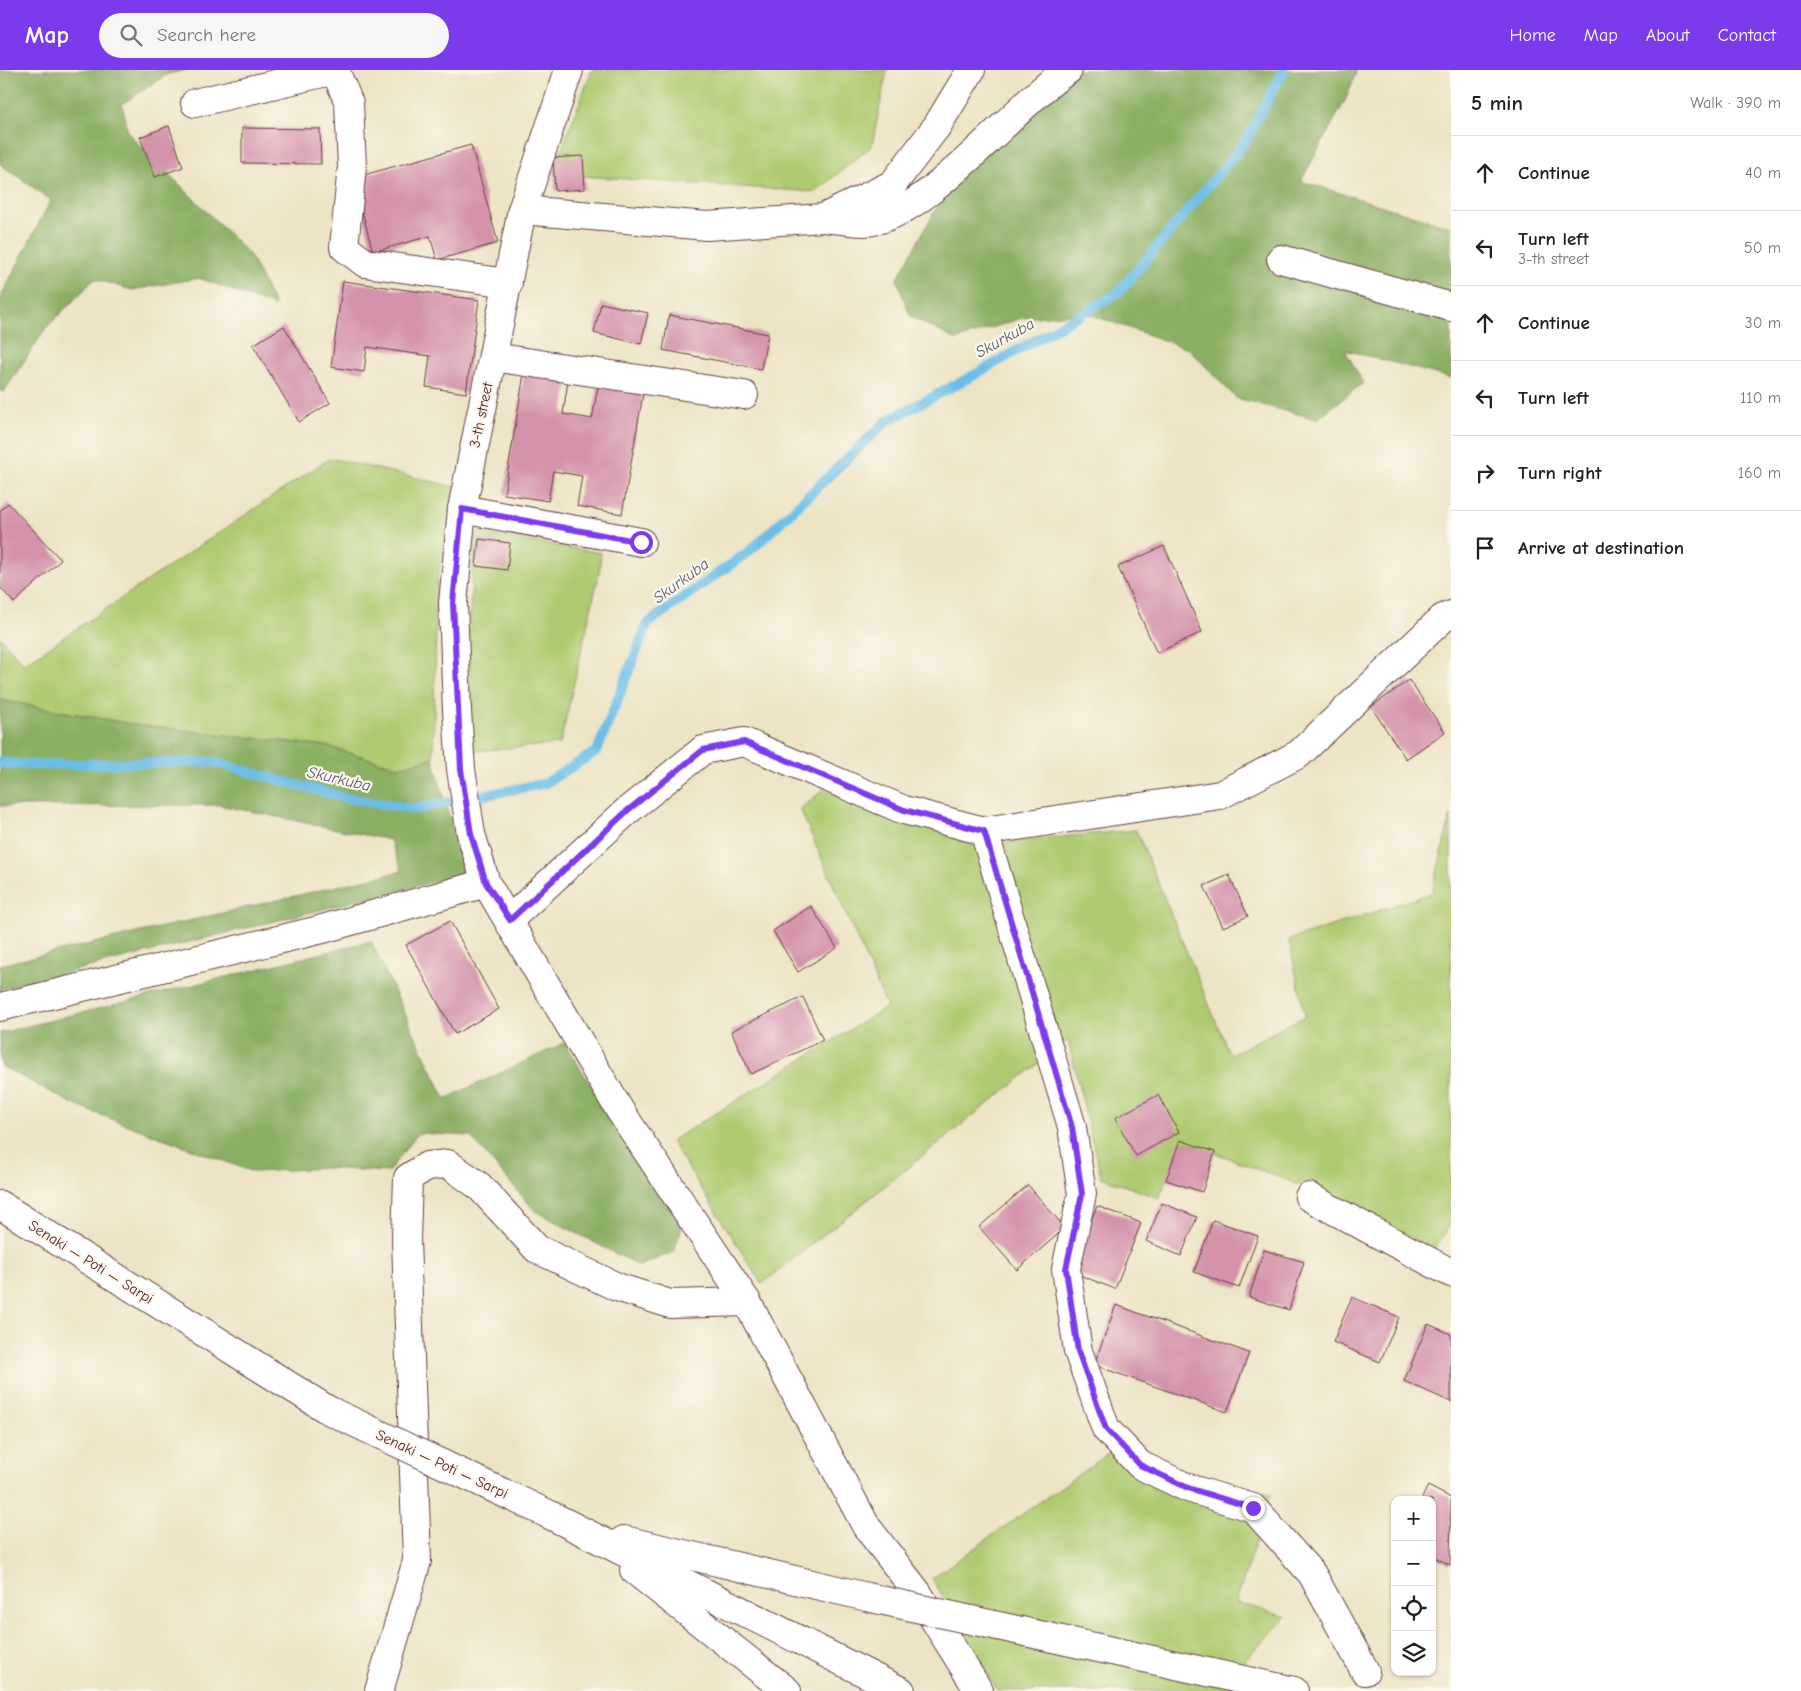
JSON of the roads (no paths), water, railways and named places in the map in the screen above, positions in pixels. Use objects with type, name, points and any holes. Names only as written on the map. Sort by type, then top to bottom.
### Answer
[{"type":"main road","points":[[195,103],[335,70],[349,103],[352,166],[344,247],[365,263],[508,283]]},
{"type":"main road","name":"3-th street","points":[[569,70],[522,210],[462,509],[453,603],[461,769],[471,834],[486,883],[510,920],[620,1109],[747,1302],[866,1526],[917,1592],[979,1691]]},
{"type":"main road","points":[[823,218],[893,184],[937,126],[972,70]]},
{"type":"main road","points":[[522,210],[707,226],[823,218],[866,222],[894,213],[922,197],[1068,70]]},
{"type":"main road","points":[[1281,259],[1451,307]]},
{"type":"main road","points":[[493,357],[744,395]]},
{"type":"main road","points":[[462,509],[641,542]]},
{"type":"main road","points":[[510,920],[627,811],[703,750],[744,742],[904,810],[984,831],[1220,795],[1299,754],[1444,618],[1451,615]]},
{"type":"main road","points":[[984,831],[1072,1127],[1082,1194],[1066,1269],[1078,1351],[1106,1429],[1140,1465],[1188,1488],[1253,1508],[1312,1574],[1365,1671]]},
{"type":"main road","points":[[0,1007],[319,930],[486,883]]},
{"type":"main road","points":[[380,1691],[416,1561],[406,1239],[408,1178],[427,1166],[448,1164],[479,1186],[537,1248],[617,1287],[670,1304],[747,1302]]},
{"type":"main road","points":[[1309,1197],[1451,1273]]},
{"type":"main road","name":"Senaki — Poti — Sarpi","points":[[0,1204],[328,1410],[586,1532],[896,1689]]},
{"type":"main road","points":[[586,1532],[867,1597],[1294,1691]]},
{"type":"main road","points":[[586,1532],[787,1691]]},
{"type":"waterway","name":"Skurkuba","points":[[0,763],[33,765],[213,762],[346,798],[414,809],[546,783],[597,751],[648,623],[751,550],[887,421],[976,374],[1118,293],[1245,142],[1284,70]]}]
